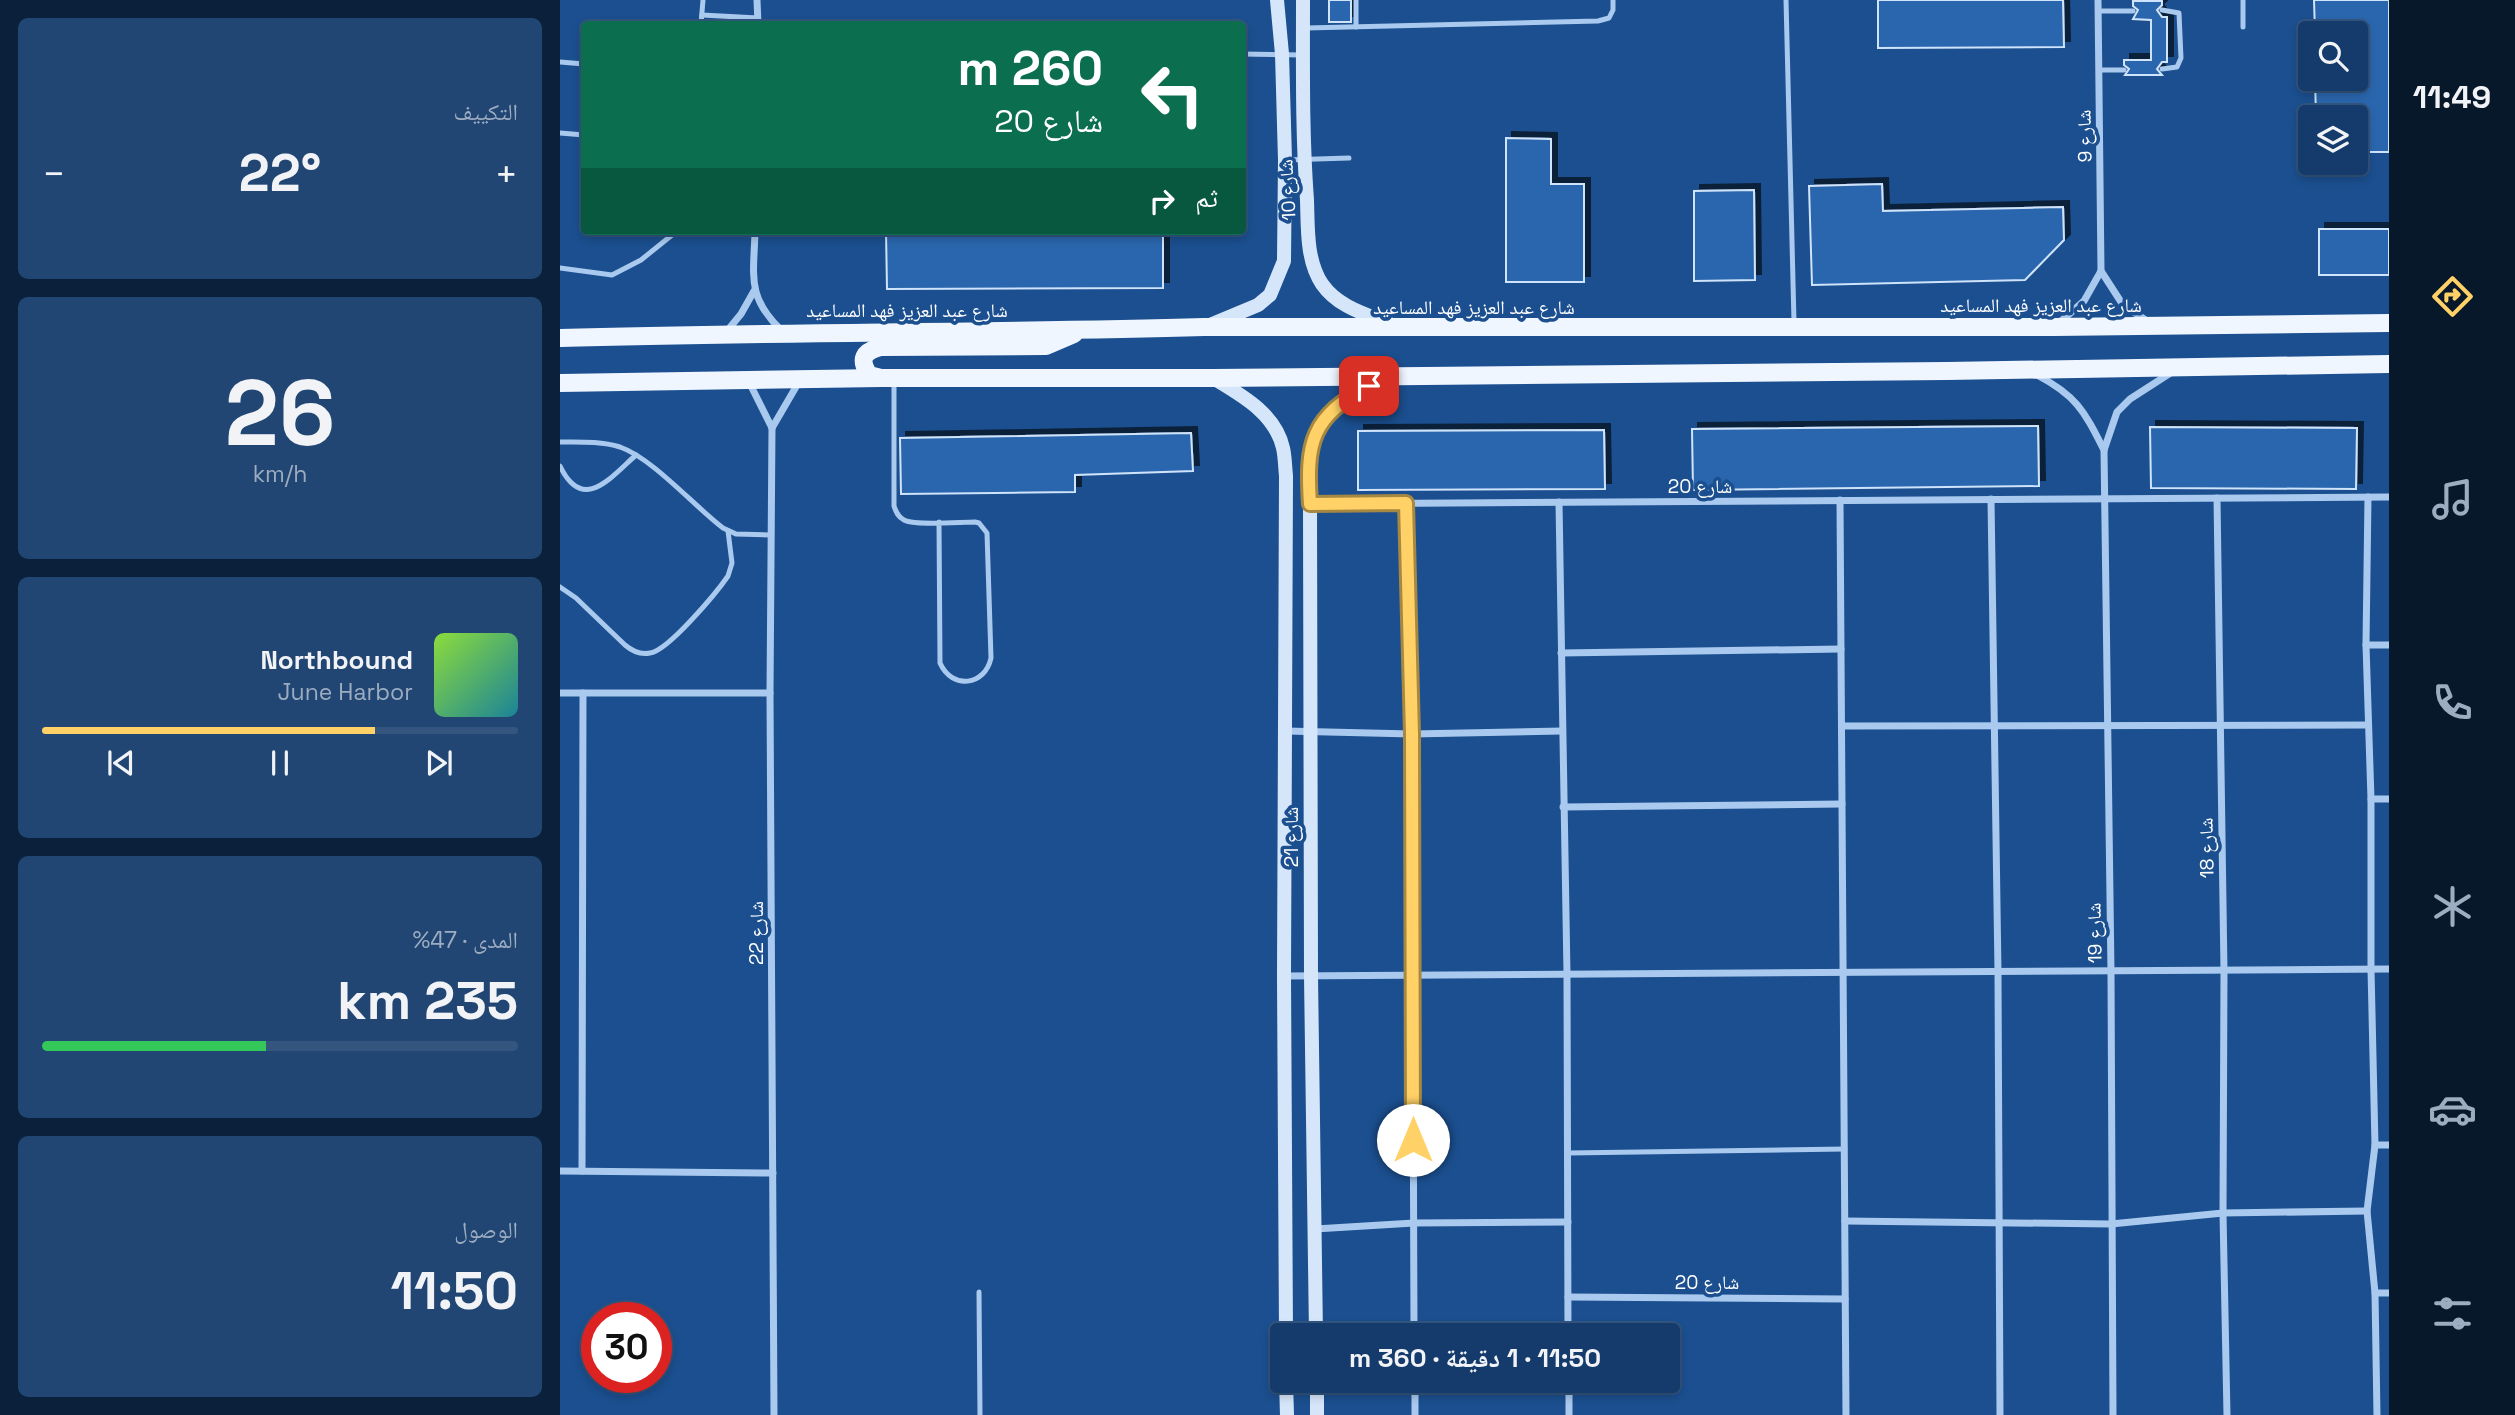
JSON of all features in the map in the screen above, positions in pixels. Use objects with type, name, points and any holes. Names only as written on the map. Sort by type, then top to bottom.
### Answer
[{"type":"main road","name":"شارع عبد العزيز فهد المساعيد","points":[[560,338],[783,332],[1204,327],[2054,327],[2389,323]]},
{"type":"main road","points":[[887,378],[869,375],[863,366],[864,357],[869,351],[880,347],[1046,346],[1084,330]]},
{"type":"main road","points":[[560,383],[887,378],[1386,377],[2389,364]]},
{"type":"street","points":[[757,0],[758,21]]},
{"type":"street","name":"شارع 10","points":[[1204,327],[1258,305],[1270,295],[1276,285],[1284,254],[1285,160],[1282,54],[1277,0]]},
{"type":"street","name":"شارع 10","points":[[1303,0],[1304,159],[1311,254],[1321,282],[1331,294],[1350,309],[1401,329]]},
{"type":"street","name":"شارع 9","points":[[2098,0],[2101,271]]},
{"type":"street","points":[[724,334],[741,314],[754,291],[755,235]]},
{"type":"street","points":[[2054,327],[2084,301],[2101,271],[2123,305],[2154,326]]},
{"type":"street","points":[[754,291],[766,313],[783,332]]},
{"type":"street","name":"شارع 19","points":[[2113,1415],[2111,972],[2104,450],[2117,412],[2130,399],[2182,366]]},
{"type":"street","name":"شارع 19","points":[[2024,369],[2059,387],[2076,401],[2104,450]]},
{"type":"street","name":"شارع 21","points":[[1316,1323],[1311,976],[1310,504],[1307,468],[1313,436],[1339,404],[1386,377]]},
{"type":"street","name":"شارع 21","points":[[1213,378],[1254,403],[1275,430],[1283,447],[1286,476],[1286,1323]]},
{"type":"street","name":"شارع 22","points":[[772,428],[800,380]]},
{"type":"street","name":"شارع 22","points":[[748,381],[772,428],[770,693],[774,1415]]},
{"type":"street","points":[[2368,497],[2366,645],[2371,799],[2375,1145],[2367,1211],[2375,1293],[2377,1415]]},
{"type":"street","points":[[2105,499],[2389,497]]},
{"type":"street","name":"شارع 18","points":[[2217,498],[2227,1415]]},
{"type":"street","points":[[1991,499],[1998,972],[2000,1415]]},
{"type":"street","name":"شارع 20","points":[[1310,504],[2105,499]]},
{"type":"street","points":[[1840,500],[1846,1415]]},
{"type":"street","points":[[1559,502],[1567,974],[1568,1323]]},
{"type":"street","points":[[1406,503],[1412,734],[1414,1323]]},
{"type":"street","points":[[2366,645],[2389,645]]},
{"type":"street","points":[[1561,653],[1841,649]]},
{"type":"street","points":[[560,693],[770,693]]},
{"type":"street","points":[[582,1171],[583,693]]},
{"type":"street","points":[[1842,726],[2368,725]]},
{"type":"street","points":[[1286,731],[1412,734],[1562,731]]},
{"type":"street","points":[[2371,799],[2389,799]]},
{"type":"street","points":[[1563,807],[1842,804]]},
{"type":"street","points":[[1284,976],[2389,969]]},
{"type":"street","points":[[2375,1145],[2389,1145]]},
{"type":"street","points":[[560,1171],[773,1172]]},
{"type":"street","points":[[1845,1222],[2111,1224],[2223,1213],[2367,1211]]},
{"type":"street","points":[[1314,1229],[1414,1223],[1567,1222]]},
{"type":"street","points":[[2375,1293],[2389,1293]]},
{"type":"street","name":"شارع 20","points":[[1568,1297],[1845,1299]]},
{"type":"street","points":[[1286,1393],[1287,1415]]},
{"type":"street","points":[[1317,1393],[1317,1415]]},
{"type":"street","points":[[1415,1393],[1415,1415]]},
{"type":"street","points":[[1569,1393],[1569,1415]]},
{"type":"lane","points":[[701,21],[703,0]]},
{"type":"lane","points":[[1356,0],[1356,27]]},
{"type":"lane","points":[[1303,28],[1598,20],[1609,18],[1613,10],[1613,0]]},
{"type":"lane","points":[[1786,0],[1794,327]]},
{"type":"lane","points":[[2242,0],[2243,27]]},
{"type":"lane","points":[[2162,10],[2179,13],[2181,58],[2177,67],[2162,69]]},
{"type":"lane","points":[[2099,11],[2133,11]]},
{"type":"lane","points":[[702,15],[758,21]]},
{"type":"lane","points":[[1246,54],[1303,55]]},
{"type":"lane","points":[[560,62],[581,64]]},
{"type":"lane","points":[[2099,70],[2124,70]]},
{"type":"lane","points":[[560,134],[581,135]]},
{"type":"lane","points":[[1285,160],[1349,158]]},
{"type":"lane","points":[[560,268],[612,275],[641,260],[672,235]]},
{"type":"lane","points":[[887,378],[894,506],[900,517],[905,521],[979,523],[987,533],[991,658],[986,672],[968,682],[948,676],[940,663],[939,522]]},
{"type":"lane","points":[[560,442],[605,443],[636,455],[727,531],[736,534],[771,535]]},
{"type":"lane","points":[[560,466],[573,484],[582,490],[593,490],[636,455]]},
{"type":"lane","points":[[560,587],[576,598],[633,651],[651,653],[667,645],[728,576],[732,563],[727,531]]},
{"type":"lane","points":[[1568,1153],[1844,1149]]},
{"type":"lane","points":[[979,1292],[980,1415]]},
{"type":"building","points":[[1329,0],[1351,0],[1351,22],[1329,22]]},
{"type":"building","points":[[1878,0],[2063,0],[2064,47],[1878,48]]},
{"type":"building","points":[[2314,0],[2389,0],[2389,152],[2368,152],[2368,105],[2316,105],[2315,91],[2368,91],[2368,21],[2315,21]]},
{"type":"building","points":[[2133,1],[2162,1],[2157,10],[2162,17],[2167,17],[2167,62],[2162,62],[2157,69],[2162,75],[2125,75],[2129,69],[2124,65],[2124,60],[2151,60],[2151,20],[2133,19],[2138,10],[2133,6]]},
{"type":"building","points":[[1506,138],[1551,139],[1551,184],[1584,184],[1584,282],[1506,282]]},
{"type":"building","points":[[1882,184],[1883,211],[2063,207],[2064,240],[2025,280],[1812,285],[1809,186]]},
{"type":"building","points":[[1754,190],[1755,280],[1694,281],[1694,191]]},
{"type":"building","points":[[2319,229],[2389,229],[2389,275],[2319,275]]},
{"type":"building","points":[[886,235],[1163,235],[1163,288],[887,289]]},
{"type":"building","points":[[2038,426],[2039,486],[1693,490],[1692,429]]},
{"type":"building","points":[[2150,427],[2357,428],[2356,489],[2151,488]]},
{"type":"building","points":[[1604,430],[1605,489],[1358,490],[1358,431]]},
{"type":"building","points":[[1191,433],[1193,471],[1075,475],[1075,492],[901,494],[900,438]]},
{"type":"route","points":[[1369,386],[1339,404],[1313,436],[1307,468],[1310,504],[1406,503],[1412,734],[1413,1140]]}]
